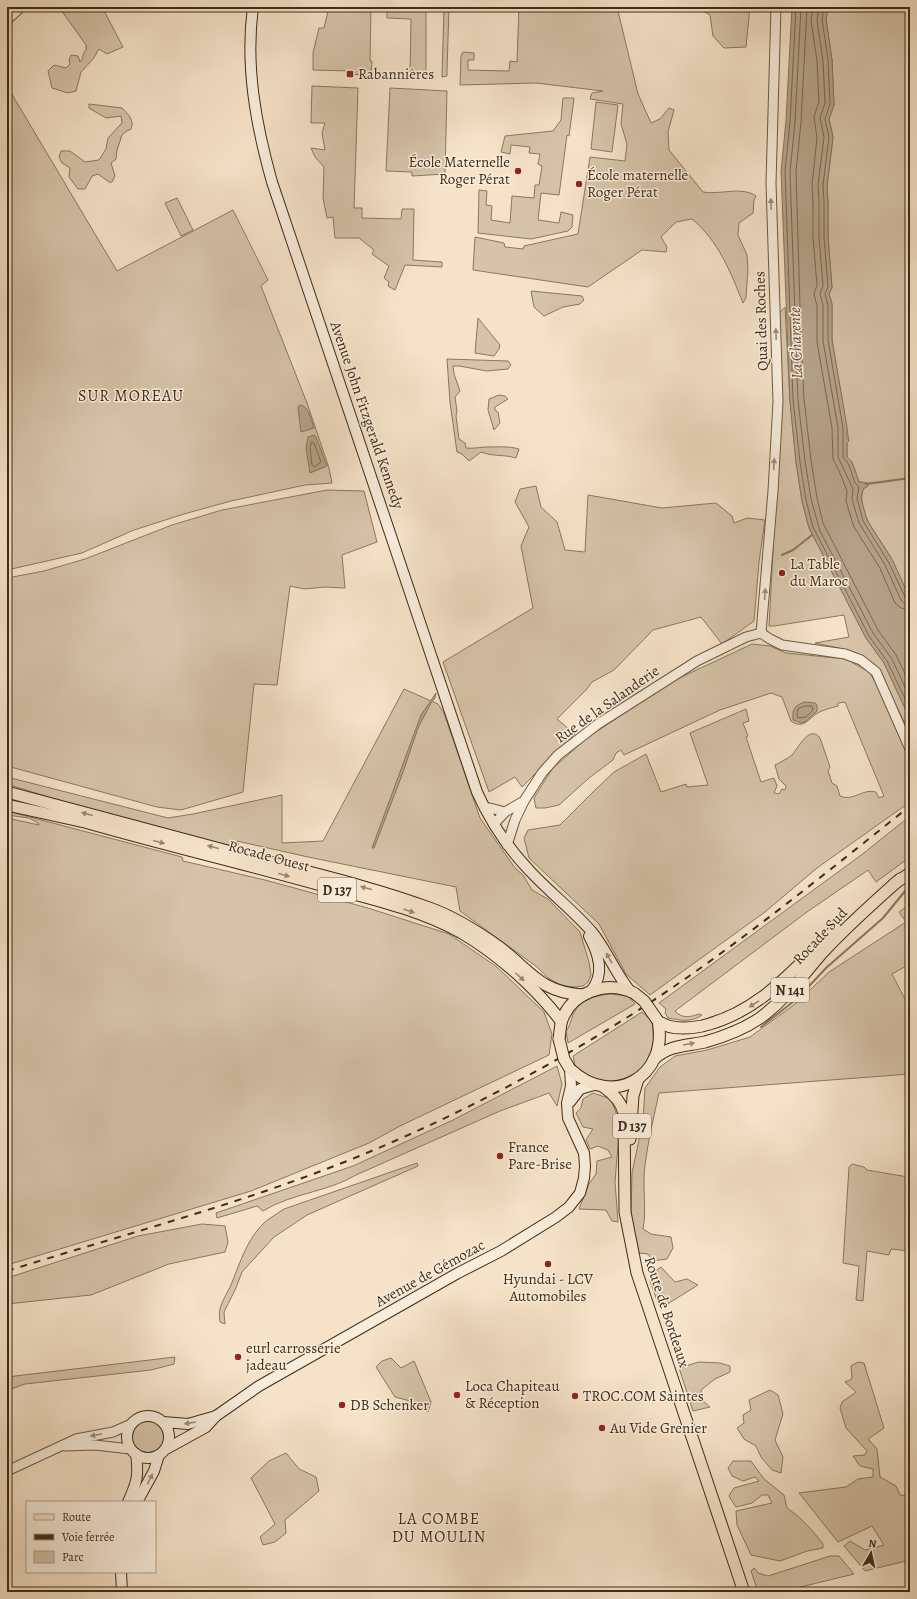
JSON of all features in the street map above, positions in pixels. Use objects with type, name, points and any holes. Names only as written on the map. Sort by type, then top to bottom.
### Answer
[{"type":"main road","name":"Avenue John Fitzgerald Kennedy","points":[[252,7],[250,56],[251,77],[254,105],[264,153],[477,792],[507,845],[530,871],[593,934],[632,992]]},
{"type":"main road","name":"Rocade Ouest","points":[[7,792],[375,890],[450,916],[500,948],[542,984],[562,993],[587,993]]},
{"type":"main road","name":"Rocade Ouest","points":[[7,800],[377,901],[440,922],[479,944],[504,963],[543,999],[561,1021]]},
{"type":"main road","points":[[7,805],[80,821]]},
{"type":"main road","name":"Rocade Sud","points":[[658,1021],[664,1025],[674,1028],[696,1027],[713,1023],[744,1010],[770,993],[840,925],[910,873]]},
{"type":"main road","name":"Rocade Sud","points":[[654,1059],[668,1049],[718,1038],[740,1029],[759,1018],[778,1003],[823,953],[865,910],[900,879]]},
{"type":"main road","name":"Avenue John Fitzgerald Kennedy","points":[[572,912],[591,941],[598,959],[599,976],[597,982],[587,993]]},
{"type":"main road","points":[[612,987],[632,992],[644,1001],[658,1021],[660,1032],[659,1046],[654,1059],[647,1070],[638,1079],[623,1086],[586,1087],[577,1093],[570,1102],[567,1112],[567,1103],[572,1086],[570,1070],[564,1059],[559,1039],[561,1021],[568,1008],[587,993],[598,988],[612,987]]},
{"type":"main road","points":[[570,1070],[584,1080],[600,1086]]},
{"type":"main road","name":"Route de Bordeaux","points":[[625,1173],[633,1117],[633,1096],[638,1079]]},
{"type":"main road","name":"Route de Bordeaux","points":[[600,1086],[617,1098],[622,1105],[624,1114],[626,1212],[637,1273],[744,1592]]},
{"type":"main road","name":"Avenue de Gémozac","points":[[163,1452],[206,1426],[216,1416],[259,1386],[444,1281],[501,1251],[556,1217],[569,1207],[580,1194],[585,1166],[584,1153],[569,1123],[567,1112]]},
{"type":"main road","points":[[128,1501],[137,1483],[138,1470],[127,1437],[130,1424],[142,1416],[156,1417],[163,1422],[170,1435],[154,1471],[138,1501]]},
{"type":"main road","name":"Avenue de Gémozac","points":[[163,1422],[188,1424],[216,1416]]},
{"type":"main road","points":[[133,1452],[148,1458],[163,1452]]},
{"type":"main road","points":[[121,1573],[122,1592]]},
{"type":"street","points":[[7,20],[21,7]]},
{"type":"street","name":"Quai des Roches","points":[[762,633],[778,402],[771,183],[776,7]]},
{"type":"street","points":[[762,633],[782,645],[845,654],[861,660],[876,672],[910,749]]},
{"type":"street","name":"Rue de la Salanderie","points":[[496,828],[506,812],[524,800],[542,773],[558,755],[598,724],[697,661],[746,637],[762,633]]},
{"type":"street","points":[[507,845],[524,800]]},
{"type":"street","points":[[485,808],[506,812]]},
{"type":"street","points":[[496,828],[514,824]]},
{"type":"street","points":[[7,1471],[76,1439],[114,1432],[130,1424]]},
{"type":"street","points":[[62,1446],[95,1445],[133,1452]]},
{"type":"green space","points":[[59,7],[102,7],[123,47],[107,54],[99,49],[93,59],[81,72],[76,91],[68,93],[52,88],[48,71],[54,65],[66,68],[70,64],[69,60],[71,55],[78,56],[80,62],[86,50],[86,45]]},
{"type":"green space","points":[[329,7],[426,7],[426,76],[410,75],[411,19],[387,18],[387,8],[371,8],[371,75],[349,74],[349,71],[313,70],[313,53],[319,28],[324,28]]},
{"type":"green space","points":[[444,7],[449,7],[447,76],[442,77]]},
{"type":"green space","points":[[519,7],[617,7],[638,94],[651,123],[660,119],[669,108],[674,110],[668,132],[669,150],[703,192],[738,191],[750,193],[756,196],[754,200],[753,213],[739,223],[738,235],[747,255],[748,269],[746,298],[743,303],[723,258],[709,237],[692,219],[676,222],[661,237],[667,247],[666,252],[642,250],[588,287],[473,270],[475,237],[504,243],[505,247],[523,249],[524,246],[578,234],[590,157],[625,161],[627,144],[621,124],[623,104],[590,99],[592,93],[603,91],[536,83],[460,85],[461,56],[463,52],[474,53],[474,60],[468,60],[468,70],[509,71],[510,61],[517,62]]},
{"type":"green space","points":[[696,7],[750,7],[746,47],[724,48],[713,36],[710,15]]},
{"type":"green space","points":[[828,7],[910,7],[910,599],[893,562],[871,527],[863,509],[863,489],[868,486],[867,483],[859,482],[852,462],[847,457],[847,443],[849,441],[832,340],[832,304],[829,294],[832,287],[828,237],[827,186],[833,137],[829,119],[834,105],[832,60],[826,19]]},
{"type":"green space","points":[[7,86],[117,271],[233,210],[268,280],[261,286],[307,403],[329,468],[332,483],[305,485],[231,501],[134,530],[82,553],[7,570]]},
{"type":"green space","points":[[312,86],[358,88],[354,208],[362,208],[362,218],[401,219],[402,209],[414,209],[413,260],[442,262],[442,267],[405,265],[395,290],[388,286],[389,282],[384,278],[389,266],[372,254],[374,250],[359,238],[335,238],[333,217],[327,218],[323,198],[324,167],[315,157],[311,148],[325,150],[322,133],[325,123],[311,123]]},
{"type":"green space","points":[[390,88],[447,91],[445,174],[412,176],[412,172],[386,171]]},
{"type":"green space","points":[[563,98],[574,98],[569,136],[567,135],[559,195],[541,193],[538,220],[559,223],[561,212],[573,215],[572,227],[568,231],[531,239],[478,233],[479,190],[487,191],[486,205],[492,206],[491,220],[510,223],[512,196],[534,198],[535,185],[539,185],[542,166],[538,164],[540,154],[529,153],[530,147],[511,145],[510,154],[501,152],[505,136],[553,131],[561,120]]},
{"type":"green space","points":[[596,102],[618,105],[612,152],[591,149]]},
{"type":"green space","points":[[89,104],[122,108],[130,118],[132,126],[131,129],[122,135],[117,150],[116,159],[111,163],[115,176],[112,182],[109,182],[98,174],[92,176],[85,189],[78,189],[69,177],[70,168],[62,163],[59,157],[61,151],[70,151],[85,162],[99,160],[106,149],[108,138],[122,123],[121,116],[106,118],[89,108]]},
{"type":"green space","points":[[177,198],[193,230],[181,236],[165,203]]},
{"type":"green space","points":[[531,291],[582,296],[584,300],[580,304],[563,307],[544,316],[534,307]]},
{"type":"green space","points":[[785,307],[790,401],[796,462],[802,501],[809,528],[866,638],[884,663],[910,719],[910,734],[884,681],[861,656],[839,648],[815,643],[849,637],[844,615],[769,626],[776,495],[779,313]]},
{"type":"green space","points":[[478,318],[500,345],[494,356],[475,353]]},
{"type":"green space","points":[[447,359],[508,361],[511,365],[508,369],[487,371],[453,366],[460,391],[455,397],[459,439],[465,443],[466,448],[511,447],[519,449],[516,458],[481,452],[469,461],[462,454],[457,452],[450,402]]},
{"type":"green space","points":[[499,395],[505,396],[508,399],[495,407],[495,410],[498,412],[500,423],[494,430],[488,410],[489,399]]},
{"type":"green space","points":[[536,486],[541,507],[557,522],[565,550],[585,552],[588,495],[662,508],[716,503],[732,516],[734,523],[747,518],[765,520],[759,562],[754,621],[722,644],[701,617],[653,630],[614,670],[592,682],[557,719],[575,734],[522,787],[515,777],[489,792],[443,662],[533,608],[521,546],[529,527],[515,502],[520,489]]},
{"type":"green space","points":[[327,490],[364,491],[377,542],[342,555],[345,588],[325,587],[304,589],[290,586],[277,685],[254,684],[243,792],[181,810],[157,807],[7,766],[7,578],[44,571],[85,559],[172,525],[222,510]]},
{"type":"green space","points":[[752,644],[770,646],[786,653],[846,659],[869,672],[879,688],[910,759],[910,802],[817,868],[765,912],[650,995],[626,974],[599,924],[529,858],[524,838],[528,830],[560,825],[614,772],[646,754],[661,792],[686,784],[687,787],[708,785],[690,733],[746,709],[749,721],[743,723],[748,736],[746,737],[761,782],[774,778],[777,786],[774,793],[779,794],[782,789],[785,790],[786,786],[779,779],[775,765],[792,755],[808,735],[816,734],[820,738],[830,767],[828,771],[832,783],[837,786],[840,796],[849,797],[871,791],[876,792],[879,798],[884,796],[845,702],[838,703],[838,706],[821,711],[804,723],[798,724],[791,721],[782,697],[771,693],[720,710],[624,755],[621,750],[616,753],[613,760],[589,778],[559,805],[536,808],[534,798],[552,769],[587,738],[671,682]]},
{"type":"green space","points":[[404,689],[438,704],[444,713],[480,818],[515,868],[523,875],[532,890],[548,899],[580,932],[589,962],[591,975],[588,982],[583,986],[574,987],[561,985],[548,978],[537,967],[460,911],[456,887],[237,841],[240,848],[79,809],[64,802],[7,784],[7,777],[168,818],[282,795],[282,843],[323,841]]},
{"type":"green space","points":[[7,811],[182,857],[183,861],[265,880],[368,908],[449,934],[497,967],[544,1012],[552,1034],[549,1055],[400,1126],[369,1143],[251,1191],[7,1265],[7,818],[39,825],[29,818],[7,815]]},
{"type":"green space","points":[[910,816],[910,857],[876,882],[868,870],[807,912],[675,1011],[683,1016],[702,1015],[698,1018],[681,1020],[668,1018],[665,1013],[666,1009],[659,1003],[864,853]]},
{"type":"green space","points":[[910,904],[910,964],[892,974],[910,1009],[910,1074],[659,1093],[649,1138],[645,1165],[645,1213],[643,1229],[651,1234],[671,1237],[673,1248],[667,1259],[653,1261],[648,1254],[639,1253],[631,1215],[632,1173],[643,1121],[645,1088],[660,1067],[675,1056],[707,1050],[750,1037],[795,1004],[829,972],[906,922],[899,912]]},
{"type":"green space","points":[[611,994],[628,996],[635,1004],[568,1043],[566,1031],[578,1007],[591,998]]},
{"type":"green space","points":[[642,1012],[652,1021],[653,1041],[649,1057],[639,1070],[623,1079],[606,1081],[590,1076],[575,1065],[573,1056]]},
{"type":"green space","points":[[557,1066],[562,1084],[557,1106],[549,1093],[500,1111],[345,1181],[286,1200],[263,1211],[257,1206],[217,1218],[216,1213],[353,1166],[453,1120]]},
{"type":"green space","points":[[593,1093],[611,1099],[617,1115],[619,1133],[615,1182],[618,1222],[612,1221],[606,1210],[579,1209],[589,1184],[596,1174],[597,1161],[612,1157],[608,1150],[598,1146],[590,1149],[586,1140],[593,1129],[583,1127],[576,1113],[581,1108],[583,1099]]},
{"type":"green space","points":[[417,1163],[418,1166],[307,1215],[274,1237],[242,1272],[224,1312],[225,1324],[220,1322],[220,1308],[245,1251],[254,1235],[266,1221],[284,1209]]},
{"type":"green space","points":[[852,1164],[864,1167],[867,1170],[908,1177],[910,1169],[910,1251],[891,1249],[889,1255],[867,1251],[863,1301],[856,1300],[859,1266],[843,1263],[849,1167]]},
{"type":"green space","points":[[202,1224],[225,1226],[228,1242],[225,1252],[169,1264],[91,1295],[7,1304],[7,1278],[138,1236]]},
{"type":"green space","points":[[661,1267],[675,1282],[687,1279],[698,1285],[669,1303],[665,1308],[659,1306],[650,1281],[652,1273]]},
{"type":"green space","points":[[175,1357],[174,1364],[151,1370],[25,1384],[11,1389],[7,1388],[7,1377]]},
{"type":"green space","points":[[391,1358],[401,1368],[414,1361],[431,1402],[428,1412],[414,1402],[395,1397],[376,1367],[382,1361]]},
{"type":"green space","points":[[699,1362],[720,1363],[730,1366],[730,1372],[715,1379],[701,1390],[702,1400],[710,1407],[693,1411],[679,1368]]},
{"type":"green space","points":[[858,1362],[864,1363],[884,1428],[868,1439],[877,1449],[880,1477],[896,1486],[900,1495],[910,1496],[910,1560],[865,1571],[844,1546],[850,1541],[865,1550],[884,1545],[872,1526],[838,1542],[799,1493],[846,1487],[858,1479],[873,1477],[873,1469],[860,1466],[853,1456],[865,1455],[867,1451],[846,1428],[840,1408],[842,1402],[856,1392],[845,1382],[852,1379],[851,1366]]},
{"type":"green space","points":[[770,1390],[778,1395],[783,1414],[775,1440],[783,1457],[781,1473],[772,1470],[761,1457],[756,1446],[744,1439],[737,1428],[744,1423],[743,1415],[751,1410],[749,1400]]},
{"type":"green space","points":[[144,1420],[150,1420],[159,1425],[163,1431],[163,1443],[159,1449],[150,1454],[144,1454],[135,1449],[130,1440],[130,1434],[135,1425]]},
{"type":"green space","points":[[286,1453],[299,1469],[316,1477],[319,1491],[285,1520],[286,1533],[275,1542],[263,1545],[260,1537],[275,1524],[251,1478],[269,1461]]},
{"type":"green space","points":[[733,1461],[751,1461],[764,1479],[784,1495],[787,1508],[811,1529],[823,1544],[823,1548],[807,1551],[780,1561],[751,1555],[737,1525],[736,1511],[772,1503],[768,1495],[762,1495],[752,1503],[736,1507],[729,1496],[734,1488],[759,1481],[755,1477],[743,1481],[732,1476],[728,1468]]},
{"type":"green space","points":[[830,1556],[839,1556],[854,1574],[780,1592],[758,1592],[751,1571],[754,1568],[758,1573],[768,1576]]},
{"type":"water","name":"La Charente","points":[[792,7],[828,7],[826,19],[832,60],[834,105],[829,119],[833,137],[827,186],[828,237],[832,288],[829,294],[832,304],[832,340],[847,427],[847,437],[849,441],[847,443],[847,457],[852,462],[859,482],[867,483],[868,486],[863,489],[861,498],[867,520],[893,561],[910,599],[910,719],[884,663],[866,638],[809,528],[802,501],[796,462],[790,401],[781,171],[786,121]]},
{"type":"water","points":[[300,405],[308,411],[314,428],[301,432],[298,407]]},
{"type":"water","points":[[314,435],[327,466],[310,473],[306,448],[308,437]]},
{"type":"water","points":[[436,693],[435,698],[418,728],[402,775],[374,848],[372,848],[421,715]]},
{"type":"water","points":[[805,702],[815,703],[817,705],[817,711],[805,722],[801,723],[793,720],[795,708]]},
{"type":"waterway","points":[[866,484],[910,478]]},
{"type":"waterway","points":[[782,555],[793,550],[812,535]]},
{"type":"waterway","points":[[761,1027],[798,998],[826,968],[883,918],[910,885]]},
{"type":"railway","points":[[7,1271],[190,1216],[325,1170],[451,1115],[532,1074],[610,1028],[685,979],[771,916],[910,806]]},
{"type":"place","name":"Rabannières","points":[[350,74]]},
{"type":"place","name":"École Maternelle Roger Pérat","points":[[518,171]]},
{"type":"place","name":"École maternelle Roger Pérat","points":[[579,184]]},
{"type":"place","name":"La Table du Maroc","points":[[782,573]]},
{"type":"place","name":"France Pare-Brise","points":[[500,1156]]},
{"type":"place","name":"Hyundai - LCV Automobiles","points":[[548,1264]]},
{"type":"place","name":"eurl carrosserie jadeau","points":[[238,1357]]},
{"type":"place","name":"Loca Chapiteau & Réception","points":[[457,1395]]},
{"type":"place","name":"TROC.COM Saintes","points":[[575,1396]]},
{"type":"place","name":"DB Schenker","points":[[342,1405]]},
{"type":"place","name":"Au Vide Grenier","points":[[602,1428]]},
{"type":"district","name":"SUR MOREAU","points":[[131,396]]},
{"type":"district","name":"LA COMBE DU MOULIN","points":[[439,1528]]}]
